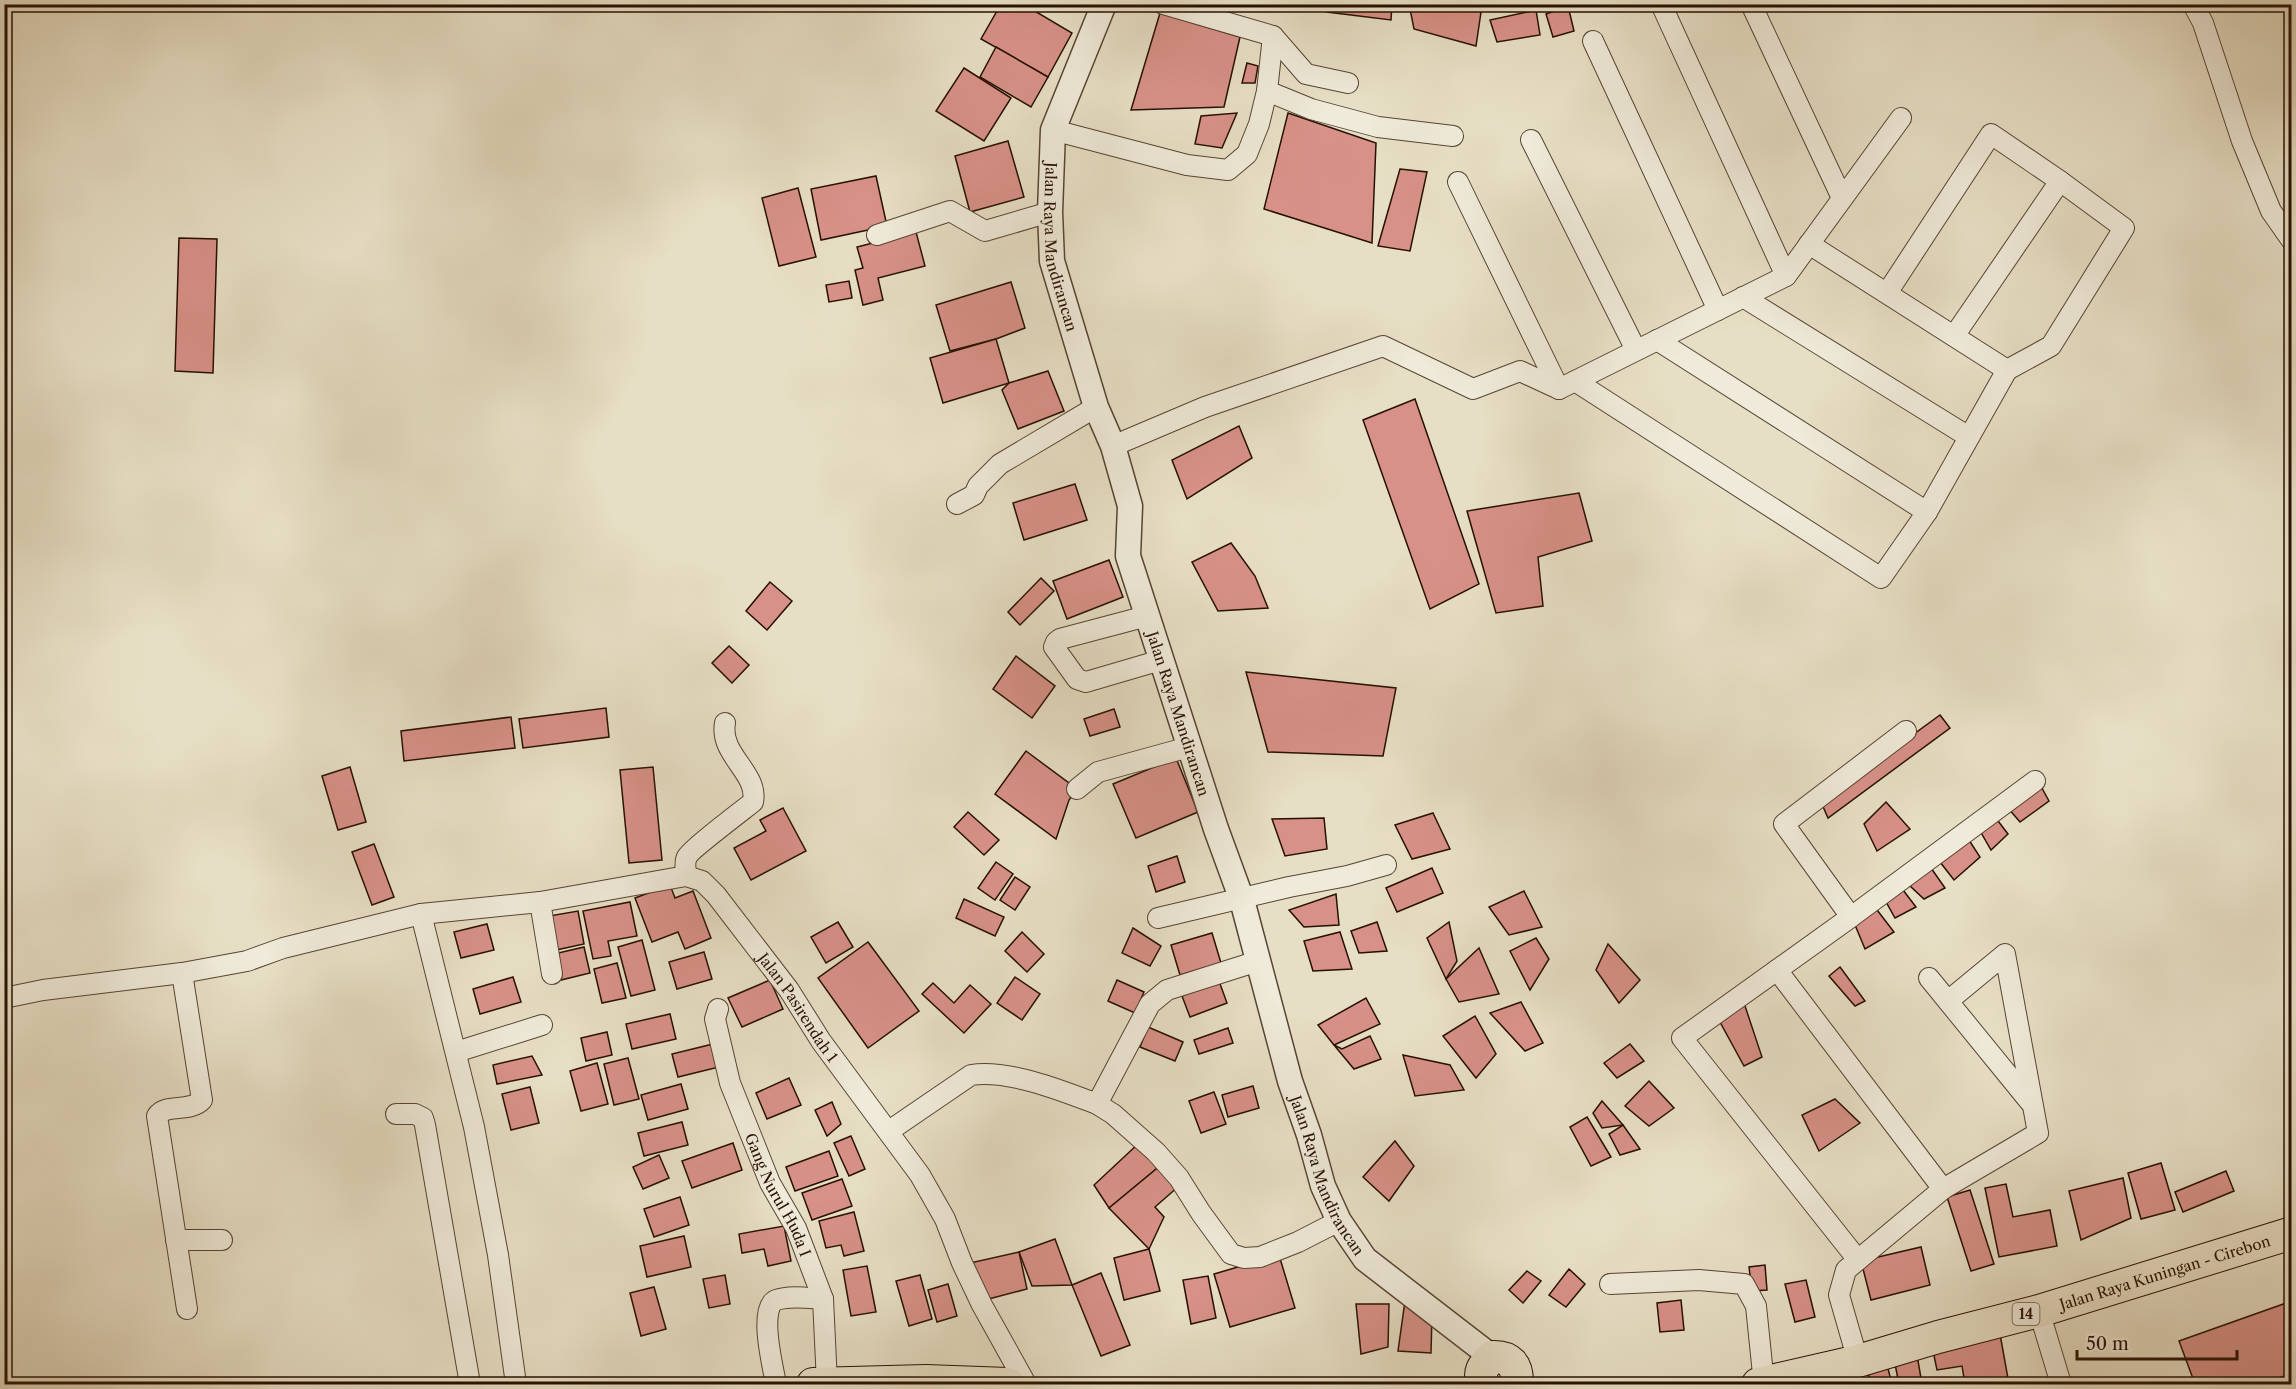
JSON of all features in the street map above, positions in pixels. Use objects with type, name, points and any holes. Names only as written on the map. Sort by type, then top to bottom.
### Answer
[{"type":"highway","name":"Jalan Raya Kuningan - Cirebon","points":[[1761,1384],[1858,1361],[1938,1336],[2039,1311],[2292,1233]]},
{"type":"highway","name":"Jalan Raya Mandirancan","points":[[1487,1371],[1499,1356],[1511,1361],[1521,1384]]},
{"type":"highway","points":[[820,1384],[926,1381],[1008,1384]]},
{"type":"street","name":"Jalan Raya Mandirancan","points":[[1104,4],[1053,130],[1050,212],[1052,261],[1096,406],[1113,446],[1130,506],[1128,556],[1189,747],[1242,900],[1290,1081],[1309,1135],[1323,1186],[1339,1221],[1365,1259],[1487,1371]]},
{"type":"street","points":[[1163,4],[1273,36],[1306,74],[1348,84]]},
{"type":"street","points":[[1661,4],[1786,276]]},
{"type":"street","points":[[1751,4],[1842,198]]},
{"type":"street","points":[[2193,4],[2203,23],[2242,141],[2271,211],[2292,241]]},
{"type":"street","points":[[1053,130],[1187,165],[1228,170],[1247,154],[1259,124],[1267,91],[1273,36]]},
{"type":"street","points":[[1593,40],[1718,310]]},
{"type":"street","points":[[1267,91],[1311,109],[1378,126],[1453,136]]},
{"type":"street","points":[[1567,385],[1786,276],[1901,118]]},
{"type":"street","points":[[1113,446],[1205,407],[1383,346],[1473,389],[1520,371],[1567,385],[1881,578],[1927,512],[2007,370],[2051,346],[2124,228],[1991,134],[1887,293]]},
{"type":"street","points":[[1531,140],[1636,350]]},
{"type":"street","points":[[1954,336],[2060,181]]},
{"type":"street","points":[[1458,182],[1567,385]]},
{"type":"street","points":[[877,235],[950,211],[985,231],[1050,212]]},
{"type":"street","points":[[1809,244],[2007,370]]},
{"type":"street","points":[[1743,297],[1969,437]]},
{"type":"street","points":[[1657,340],[1927,512]]},
{"type":"street","points":[[957,504],[974,495],[978,486],[1000,464],[1096,406]]},
{"type":"street","points":[[1147,616],[1060,639],[1053,647],[1077,678],[1086,682],[1161,660]]},
{"type":"street","points":[[4,998],[43,990],[182,973],[247,961],[283,948],[421,914],[540,902],[686,876],[686,859],[692,850],[753,802],[754,788],[732,755],[724,732],[725,723]]},
{"type":"street","points":[[1851,917],[1784,824],[1906,731]]},
{"type":"street","points":[[1077,789],[1098,772],[1189,747]]},
{"type":"street","points":[[1858,1260],[1682,1038],[2035,781]]},
{"type":"street","points":[[1158,918],[1386,865]]},
{"type":"street","name":"Jalan Pasirendah 1","points":[[686,876],[702,881],[716,895],[789,990],[821,1041],[920,1175],[945,1219],[982,1305],[1026,1384]]},
{"type":"street","points":[[540,902],[552,974]]},
{"type":"street","points":[[421,914],[474,1127],[498,1255],[516,1384]]},
{"type":"street","points":[[1858,1361],[1839,1295],[1846,1270],[1943,1189],[2038,1134],[2030,1102],[2005,954],[1948,1001]]},
{"type":"street","points":[[1097,1104],[1150,1004],[1157,996],[1167,990],[1258,961]]},
{"type":"street","points":[[1777,970],[1943,1189]]},
{"type":"street","points":[[182,973],[202,1100],[195,1106],[162,1110],[156,1116],[188,1310]]},
{"type":"street","points":[[1929,978],[2030,1102]]},
{"type":"street","name":"Gang Nurul Huda I","points":[[718,1009],[715,1019],[730,1083],[770,1183],[796,1228],[823,1299],[820,1384]]},
{"type":"street","points":[[456,1052],[542,1025]]},
{"type":"street","points":[[889,1131],[970,1075],[985,1072],[1052,1087],[1097,1104],[1113,1114],[1156,1152],[1179,1178],[1201,1214],[1231,1254],[1244,1258],[1260,1257],[1298,1242],[1339,1221]]},
{"type":"street","points":[[396,1114],[415,1114],[423,1118],[425,1125],[470,1384]]},
{"type":"street","points":[[176,1240],[222,1240]]},
{"type":"street","points":[[1610,1284],[1699,1280],[1744,1284],[1756,1306],[1761,1384]]},
{"type":"street","points":[[776,1384],[766,1321],[768,1308],[774,1301],[787,1298],[823,1299]]},
{"type":"street","points":[[2039,1311],[2061,1384]]},
{"type":"building","points":[[1001,4],[1023,4],[1072,33],[1048,77],[981,39]]},
{"type":"building","points":[[1327,4],[1392,4],[1391,20],[1327,12]]},
{"type":"building","points":[[1409,4],[1455,4],[1481,12],[1476,46],[1414,29]]},
{"type":"building","points":[[1568,6],[1574,31],[1553,37],[1546,14]]},
{"type":"building","points":[[1536,10],[1540,35],[1497,42],[1490,20]]},
{"type":"building","points":[[1160,13],[1240,37],[1224,107],[1131,110]]},
{"type":"building","points":[[996,47],[1048,77],[1031,107],[980,77]]},
{"type":"building","points":[[1247,63],[1258,66],[1255,83],[1242,83]]},
{"type":"building","points":[[964,68],[1011,98],[984,141],[936,111]]},
{"type":"building","points":[[1237,113],[1222,148],[1195,144],[1201,116]]},
{"type":"building","points":[[1288,113],[1376,143],[1372,243],[1264,209]]},
{"type":"building","points":[[1008,141],[1024,197],[970,212],[955,156]]},
{"type":"building","points":[[1400,169],[1427,172],[1410,251],[1378,246]]},
{"type":"building","points":[[876,176],[887,226],[821,240],[811,189]]},
{"type":"building","points":[[798,188],[816,257],[779,266],[762,198]]},
{"type":"building","points":[[916,232],[925,266],[878,278],[883,300],[863,305],[855,270],[863,268],[857,247]]},
{"type":"building","points":[[179,238],[217,239],[213,373],[175,371]]},
{"type":"building","points":[[849,281],[852,298],[829,302],[826,285]]},
{"type":"building","points":[[1011,282],[1025,328],[996,339],[950,351],[936,305]]},
{"type":"building","points":[[996,339],[1009,383],[943,403],[930,358]]},
{"type":"building","points":[[1048,371],[1064,411],[1018,429],[1002,390],[1009,383]]},
{"type":"building","points":[[1415,399],[1479,584],[1430,609],[1363,420]]},
{"type":"building","points":[[1239,426],[1252,458],[1187,499],[1172,460]]},
{"type":"building","points":[[1075,484],[1087,520],[1024,540],[1013,503]]},
{"type":"building","points":[[1579,493],[1592,541],[1538,557],[1543,606],[1496,613],[1467,511]]},
{"type":"building","points":[[1231,543],[1255,576],[1268,608],[1218,611],[1192,562]]},
{"type":"building","points":[[1109,560],[1123,597],[1067,619],[1053,581]]},
{"type":"building","points":[[1041,578],[1054,591],[1020,625],[1008,612]]},
{"type":"building","points":[[770,582],[792,601],[767,630],[746,611]]},
{"type":"building","points":[[729,646],[749,665],[732,683],[712,663]]},
{"type":"building","points":[[1016,656],[1055,686],[1032,718],[993,689]]},
{"type":"building","points":[[1246,672],[1396,688],[1383,756],[1268,752]]},
{"type":"building","points":[[606,708],[609,737],[523,748],[519,719]]},
{"type":"building","points":[[1114,709],[1120,727],[1090,736],[1084,719]]},
{"type":"building","points":[[1940,715],[1950,728],[1828,818],[1821,802]]},
{"type":"building","points":[[511,717],[515,748],[404,761],[401,731]]},
{"type":"building","points":[[1026,751],[1077,789],[1069,800],[1056,839],[995,794]]},
{"type":"building","points":[[1176,758],[1198,812],[1136,838],[1113,784]]},
{"type":"building","points":[[350,767],[366,822],[338,830],[322,776]]},
{"type":"building","points":[[653,767],[662,860],[629,863],[620,770]]},
{"type":"building","points":[[2038,781],[2049,801],[2020,822],[2008,808]]},
{"type":"building","points":[[1886,802],[1910,829],[1877,851],[1864,824]]},
{"type":"building","points":[[783,808],[806,851],[751,880],[734,848],[766,831],[760,820]]},
{"type":"building","points":[[968,812],[999,840],[984,855],[954,827]]},
{"type":"building","points":[[1433,813],[1450,849],[1412,859],[1395,825]]},
{"type":"building","points":[[1995,817],[2008,834],[1991,850],[1979,829]]},
{"type":"building","points":[[1324,818],[1327,849],[1285,856],[1272,819]]},
{"type":"building","points":[[1967,837],[1980,857],[1954,880],[1940,862]]},
{"type":"building","points":[[374,844],[394,897],[372,905],[352,852]]},
{"type":"building","points":[[1177,856],[1185,882],[1156,892],[1148,866]]},
{"type":"building","points":[[996,862],[1013,874],[995,900],[978,888]]},
{"type":"building","points":[[1432,868],[1443,893],[1397,912],[1386,888]]},
{"type":"building","points":[[1931,868],[1945,888],[1924,899],[1909,885]]},
{"type":"building","points":[[1015,877],[1030,887],[1015,910],[1000,900]]},
{"type":"building","points":[[670,885],[675,898],[693,891],[711,938],[685,949],[678,932],[652,942],[635,898]]},
{"type":"building","points":[[1903,890],[1916,907],[1895,918],[1885,900]]},
{"type":"building","points":[[1524,891],[1542,927],[1509,935],[1489,907]]},
{"type":"building","points":[[1336,894],[1339,925],[1304,927],[1289,910]]},
{"type":"building","points":[[964,899],[1004,917],[995,936],[956,918]]},
{"type":"building","points":[[630,902],[637,936],[608,941],[611,956],[593,959],[583,911]]},
{"type":"building","points":[[1874,906],[1894,932],[1865,949],[1855,925]]},
{"type":"building","points":[[578,911],[584,944],[556,950],[549,916]]},
{"type":"building","points":[[838,922],[853,947],[826,963],[811,937]]},
{"type":"building","points":[[1377,922],[1387,951],[1359,953],[1351,931]]},
{"type":"building","points":[[1449,922],[1457,961],[1446,979],[1427,938]]},
{"type":"building","points":[[487,924],[494,950],[461,958],[454,932]]},
{"type":"building","points":[[1133,928],[1161,946],[1150,966],[1122,953]]},
{"type":"building","points":[[1022,932],[1044,954],[1027,972],[1005,951]]},
{"type":"building","points":[[1340,932],[1352,969],[1313,971],[1304,941]]},
{"type":"building","points":[[1212,933],[1221,963],[1180,975],[1171,945]]},
{"type":"building","points":[[1536,938],[1549,959],[1530,990],[1510,951]]},
{"type":"building","points":[[642,940],[655,990],[631,996],[618,947]]},
{"type":"building","points":[[868,942],[919,1011],[868,1048],[818,978]]},
{"type":"building","points":[[1608,944],[1640,980],[1619,1003],[1596,970]]},
{"type":"building","points":[[584,947],[590,973],[561,980],[554,954]]},
{"type":"building","points":[[1479,948],[1499,994],[1459,1002],[1446,979]]},
{"type":"building","points":[[704,952],[712,979],[677,989],[669,962]]},
{"type":"building","points":[[617,963],[626,998],[602,1003],[594,969]]},
{"type":"building","points":[[1840,967],[1865,1001],[1855,1006],[1829,976]]},
{"type":"building","points":[[513,977],[521,1002],[480,1014],[473,989]]},
{"type":"building","points":[[1015,977],[1040,994],[1022,1020],[997,1003]]},
{"type":"building","points":[[770,980],[783,1009],[742,1027],[728,998]]},
{"type":"building","points":[[1117,980],[1144,992],[1135,1013],[1108,1001]]},
{"type":"building","points":[[1219,981],[1227,1003],[1190,1017],[1182,996]]},
{"type":"building","points":[[933,983],[954,1003],[970,985],[991,1004],[964,1033],[922,994]]},
{"type":"building","points":[[1742,997],[1762,1057],[1744,1066],[1720,1022]]},
{"type":"building","points":[[1366,998],[1380,1024],[1334,1045],[1318,1025]]},
{"type":"building","points":[[1521,1002],[1543,1043],[1525,1051],[1490,1013]]},
{"type":"building","points":[[670,1014],[676,1039],[632,1049],[626,1024]]},
{"type":"building","points":[[1475,1016],[1496,1054],[1476,1078],[1443,1036]]},
{"type":"building","points":[[1148,1027],[1183,1042],[1175,1061],[1140,1047]]},
{"type":"building","points":[[1228,1028],[1233,1043],[1199,1054],[1194,1040]]},
{"type":"building","points":[[607,1032],[612,1055],[586,1061],[581,1038]]},
{"type":"building","points":[[1370,1036],[1381,1059],[1354,1069],[1334,1045],[1342,1049]]},
{"type":"building","points":[[713,1044],[719,1067],[678,1077],[672,1054]]},
{"type":"building","points":[[1630,1044],[1644,1061],[1617,1078],[1604,1063]]},
{"type":"building","points":[[1403,1055],[1450,1065],[1464,1090],[1415,1096]]},
{"type":"building","points":[[532,1056],[542,1075],[497,1084],[493,1065]]},
{"type":"building","points":[[628,1058],[639,1099],[614,1105],[604,1064]]},
{"type":"building","points":[[597,1063],[608,1104],[581,1111],[570,1071]]},
{"type":"building","points":[[789,1078],[801,1105],[767,1119],[756,1093]]},
{"type":"building","points":[[1649,1081],[1674,1108],[1649,1126],[1625,1106]]},
{"type":"building","points":[[681,1084],[688,1109],[648,1120],[641,1095]]},
{"type":"building","points":[[1253,1086],[1259,1108],[1228,1117],[1222,1095]]},
{"type":"building","points":[[530,1087],[539,1123],[511,1130],[502,1094]]},
{"type":"building","points":[[1214,1092],[1226,1124],[1201,1133],[1189,1101]]},
{"type":"building","points":[[1835,1099],[1860,1123],[1819,1151],[1802,1115]]},
{"type":"building","points":[[1602,1101],[1623,1125],[1602,1128],[1593,1113]]},
{"type":"building","points":[[832,1102],[841,1124],[827,1136],[815,1110]]},
{"type":"building","points":[[1587,1117],[1611,1157],[1591,1166],[1570,1127]]},
{"type":"building","points":[[682,1122],[688,1145],[644,1156],[638,1133]]},
{"type":"building","points":[[1623,1125],[1640,1149],[1620,1155],[1609,1134]]},
{"type":"building","points":[[851,1136],[865,1169],[849,1176],[834,1143]]},
{"type":"building","points":[[1395,1141],[1414,1166],[1389,1201],[1363,1177]]},
{"type":"building","points":[[733,1143],[742,1170],[692,1188],[682,1161]]},
{"type":"building","points":[[1139,1143],[1161,1165],[1109,1208],[1094,1185]]},
{"type":"building","points":[[829,1151],[838,1176],[795,1191],[786,1167]]},
{"type":"building","points":[[659,1155],[669,1178],[643,1189],[633,1167]]},
{"type":"building","points":[[2161,1163],[2175,1210],[2141,1219],[2128,1173]]},
{"type":"building","points":[[1161,1165],[1179,1186],[1155,1207],[1164,1217],[1149,1249],[1109,1208]]},
{"type":"building","points":[[2226,1171],[2234,1191],[2183,1212],[2175,1192]]},
{"type":"building","points":[[2123,1178],[2131,1218],[2081,1240],[2069,1191]]},
{"type":"building","points":[[842,1179],[852,1206],[812,1220],[802,1193]]},
{"type":"building","points":[[2006,1184],[2013,1217],[2050,1210],[2057,1246],[1999,1257],[1985,1188]]},
{"type":"building","points":[[1970,1190],[1994,1264],[1971,1271],[1947,1197]]},
{"type":"building","points":[[680,1197],[689,1225],[654,1237],[644,1209]]},
{"type":"building","points":[[854,1212],[864,1251],[844,1256],[841,1245],[826,1248],[819,1221]]},
{"type":"building","points":[[784,1226],[791,1261],[768,1266],[764,1249],[742,1253],[739,1234]]},
{"type":"building","points":[[684,1236],[691,1267],[647,1277],[640,1246]]},
{"type":"building","points":[[1055,1239],[1072,1285],[1032,1286],[1019,1252]]},
{"type":"building","points":[[1921,1247],[1930,1285],[1871,1300],[1861,1261]]},
{"type":"building","points":[[1149,1249],[1160,1291],[1124,1300],[1114,1258]]},
{"type":"building","points":[[1019,1252],[1027,1289],[981,1301],[970,1263]]},
{"type":"building","points":[[1279,1255],[1295,1308],[1230,1327],[1214,1274]]},
{"type":"building","points":[[1765,1265],[1767,1290],[1752,1291],[1749,1267]]},
{"type":"building","points":[[867,1266],[876,1312],[851,1316],[843,1270]]},
{"type":"building","points":[[1569,1269],[1585,1284],[1566,1307],[1549,1295]]},
{"type":"building","points":[[1527,1271],[1541,1281],[1523,1303],[1509,1290]]},
{"type":"building","points":[[1101,1273],[1130,1345],[1101,1356],[1072,1285]]},
{"type":"building","points":[[725,1275],[730,1304],[709,1308],[703,1279]]},
{"type":"building","points":[[920,1275],[932,1319],[909,1326],[896,1281]]},
{"type":"building","points":[[1208,1276],[1216,1318],[1191,1324],[1183,1280]]},
{"type":"building","points":[[1806,1280],[1815,1317],[1795,1322],[1785,1284]]},
{"type":"building","points":[[948,1284],[957,1316],[937,1322],[928,1290]]},
{"type":"building","points":[[654,1287],[666,1329],[641,1336],[630,1293]]},
{"type":"building","points":[[1681,1300],[1684,1330],[1660,1332],[1657,1303]]},
{"type":"building","points":[[1405,1301],[1432,1315],[1431,1353],[1398,1351]]},
{"type":"building","points":[[2292,1301],[2292,1373],[2271,1381],[2272,1384],[2195,1384],[2179,1341]]},
{"type":"building","points":[[1356,1304],[1389,1304],[1388,1347],[1361,1354]]},
{"type":"building","points":[[2000,1334],[2009,1384],[1965,1384],[1962,1366],[1937,1370],[1932,1346]]},
{"type":"building","points":[[1917,1355],[1922,1384],[1899,1384],[1894,1359]]},
{"type":"building","points":[[1886,1361],[1892,1384],[1871,1384],[1866,1365]]},
{"type":"building","points":[[1859,1377],[1861,1384],[1828,1384]]}]
